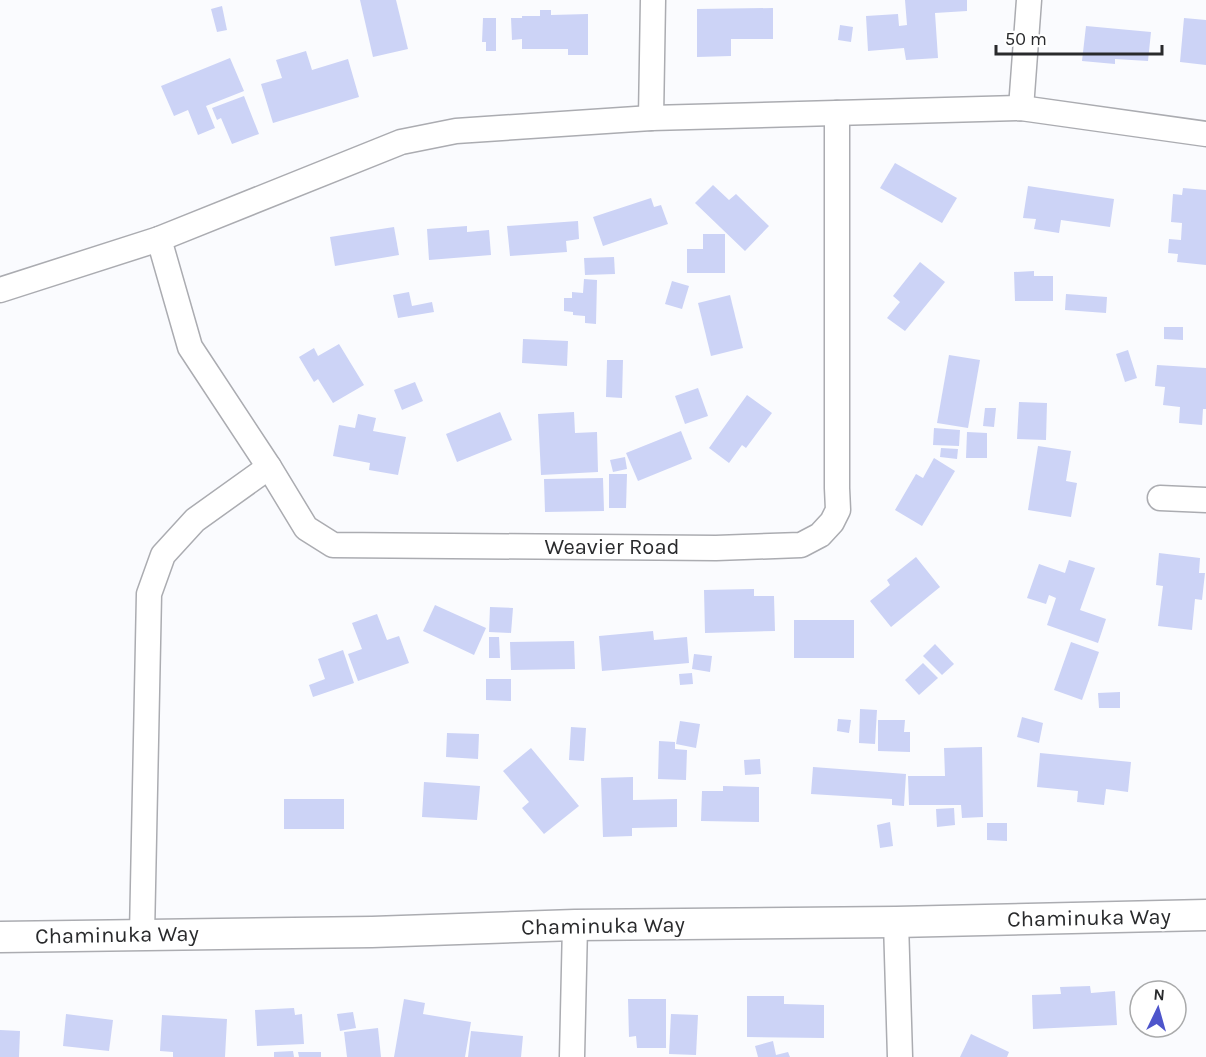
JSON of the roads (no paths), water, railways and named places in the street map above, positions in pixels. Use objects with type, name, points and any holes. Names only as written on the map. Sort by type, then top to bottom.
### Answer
[{"type":"street","points":[[651,117],[653,0]]},
{"type":"street","points":[[1021,108],[1029,0]]},
{"type":"street","points":[[0,290],[159,239],[401,142],[456,131],[651,117],[1021,108],[1206,134]]},
{"type":"street","name":"Weavier Road","points":[[159,239],[190,346],[306,528],[333,545],[716,548],[801,544],[819,535],[832,522],[838,510],[837,113]]},
{"type":"street","points":[[142,935],[149,594],[163,555],[195,520],[269,467]]},
{"type":"street","points":[[1160,498],[1206,500]]},
{"type":"street","name":"Chaminuka Way","points":[[0,937],[1206,915]]},
{"type":"street","points":[[896,922],[900,1057]]},
{"type":"street","points":[[572,1057],[575,925]]}]
